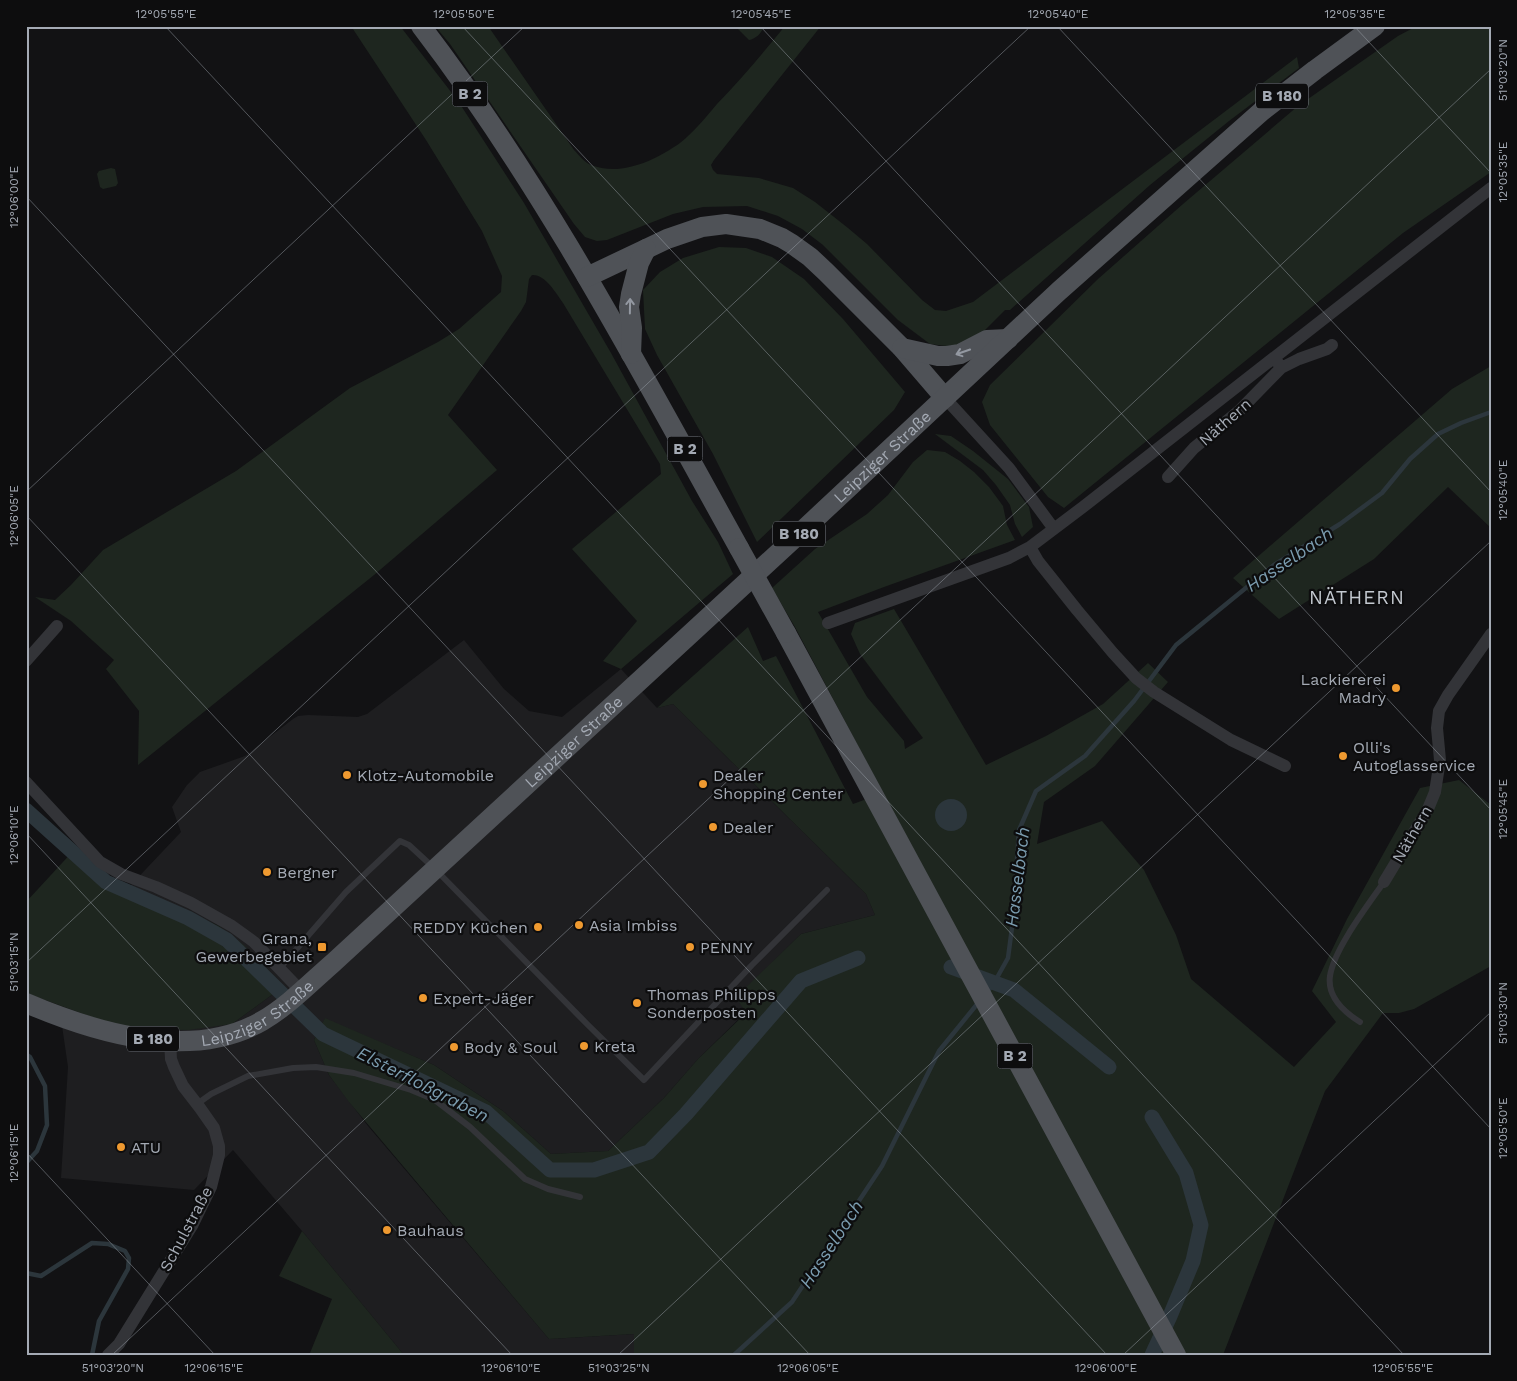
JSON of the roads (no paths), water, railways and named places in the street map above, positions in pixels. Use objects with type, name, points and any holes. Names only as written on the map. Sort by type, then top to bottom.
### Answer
[{"type":"main road","name":"B 2","points":[[421,26],[485,115],[534,190],[587,277],[692,461],[1176,1355]]},
{"type":"main road","name":"Leipziger Straße","points":[[26,1003],[80,1024],[110,1032],[150,1039],[170,1040],[206,1039],[236,1032],[263,1020],[278,1010],[435,869],[1059,291],[1262,111],[1375,26]]},
{"type":"main road","points":[[587,277],[678,234],[702,227],[737,225],[760,229],[792,244],[810,257],[902,348],[945,398]]},
{"type":"main road","points":[[631,354],[632,328],[629,307],[639,263],[646,249]]},
{"type":"main road","points":[[902,348],[938,356],[947,356],[960,354],[987,340],[1008,339]]},
{"type":"street","points":[[828,623],[1009,558],[1030,547],[1278,363],[1491,188]]},
{"type":"street","name":"Näthern","points":[[1168,477],[1194,448],[1239,412],[1278,363],[1299,359],[1327,349],[1332,345]]},
{"type":"street","points":[[945,398],[1009,468],[1054,529]]},
{"type":"street","points":[[1030,547],[1077,610],[1136,678],[1154,692],[1231,740],[1285,766]]},
{"type":"street","points":[[26,661],[57,626]]},
{"type":"street","name":"Näthern","points":[[1384,882],[1428,810],[1435,792],[1440,760],[1437,728],[1439,711],[1491,634]]},
{"type":"street","points":[[26,782],[100,862],[121,874],[191,903],[232,926],[254,942],[280,968],[298,993]]},
{"type":"street","name":"Schulstraße","points":[[108,1355],[119,1344],[193,1224],[210,1187],[218,1155],[219,1146],[214,1128],[183,1086],[174,1067],[171,1059],[170,1040]]},
{"type":"lane","points":[[280,968],[346,892],[400,841],[409,844],[435,869],[644,1080],[752,965],[827,890]]},
{"type":"lane","name":"Näthern","points":[[1360,1022],[1347,1014],[1337,1003],[1332,993],[1330,977],[1341,948],[1384,882]]},
{"type":"lane","points":[[197,1104],[211,1094],[248,1076],[316,1067],[354,1073],[411,1090],[435,1100],[470,1128],[525,1179],[548,1189],[580,1197]]},
{"type":"waterway","name":"Hasselbach","points":[[986,993],[1008,958],[1013,920],[1019,830],[1036,791],[1085,756],[1134,701],[1176,645],[1274,565],[1340,524],[1382,493],[1410,459],[1438,434],[1491,412]]},
{"type":"waterway","name":"Elsterfloßgraben","points":[[26,810],[106,882],[188,918],[227,940],[323,1034],[486,1112],[550,1170],[594,1170],[649,1152],[686,1114],[801,981],[858,958]]},
{"type":"waterway","name":"Elsterfloßgraben","points":[[951,967],[1014,990],[1109,1067]]},
{"type":"waterway","name":"Hasselbach","points":[[734,1355],[792,1302],[882,1166],[939,1051],[978,1003]]},
{"type":"waterway","name":"Hasselbach","points":[[26,1054],[30,1057],[45,1086],[47,1125],[37,1151],[26,1163]]},
{"type":"waterway","name":"Elsterfloßgraben","points":[[1152,1117],[1186,1173],[1201,1225],[1193,1261],[1152,1355]]},
{"type":"waterway","name":"Hasselbach","points":[[26,1273],[41,1276],[92,1243],[108,1244],[125,1251],[129,1258],[128,1269],[99,1321],[92,1355]]},
{"type":"place","name":"Lackiererei Madry","points":[[1396,688]]},
{"type":"place","name":"Olli's Autoglasservice","points":[[1343,756]]},
{"type":"place","name":"Klotz-Automobile","points":[[347,775]]},
{"type":"place","name":"Dealer Shopping Center","points":[[703,784]]},
{"type":"place","name":"Dealer","points":[[713,827]]},
{"type":"place","name":"Bergner","points":[[267,872]]},
{"type":"place","name":"Asia Imbiss","points":[[579,925]]},
{"type":"place","name":"REDDY Küchen","points":[[538,927]]},
{"type":"place","name":"Grana, Gewerbegebiet","points":[[322,947]]},
{"type":"place","name":"PENNY","points":[[690,947]]},
{"type":"place","name":"Expert-Jäger","points":[[423,998]]},
{"type":"place","name":"Thomas Philipps Sonderposten","points":[[637,1003]]},
{"type":"place","name":"Kreta","points":[[584,1046]]},
{"type":"place","name":"Body & Soul","points":[[454,1047]]},
{"type":"place","name":"ATU","points":[[121,1147]]},
{"type":"place","name":"Bauhaus","points":[[387,1230]]},
{"type":"district","name":"NÄTHERN","points":[[1357,597]]}]
